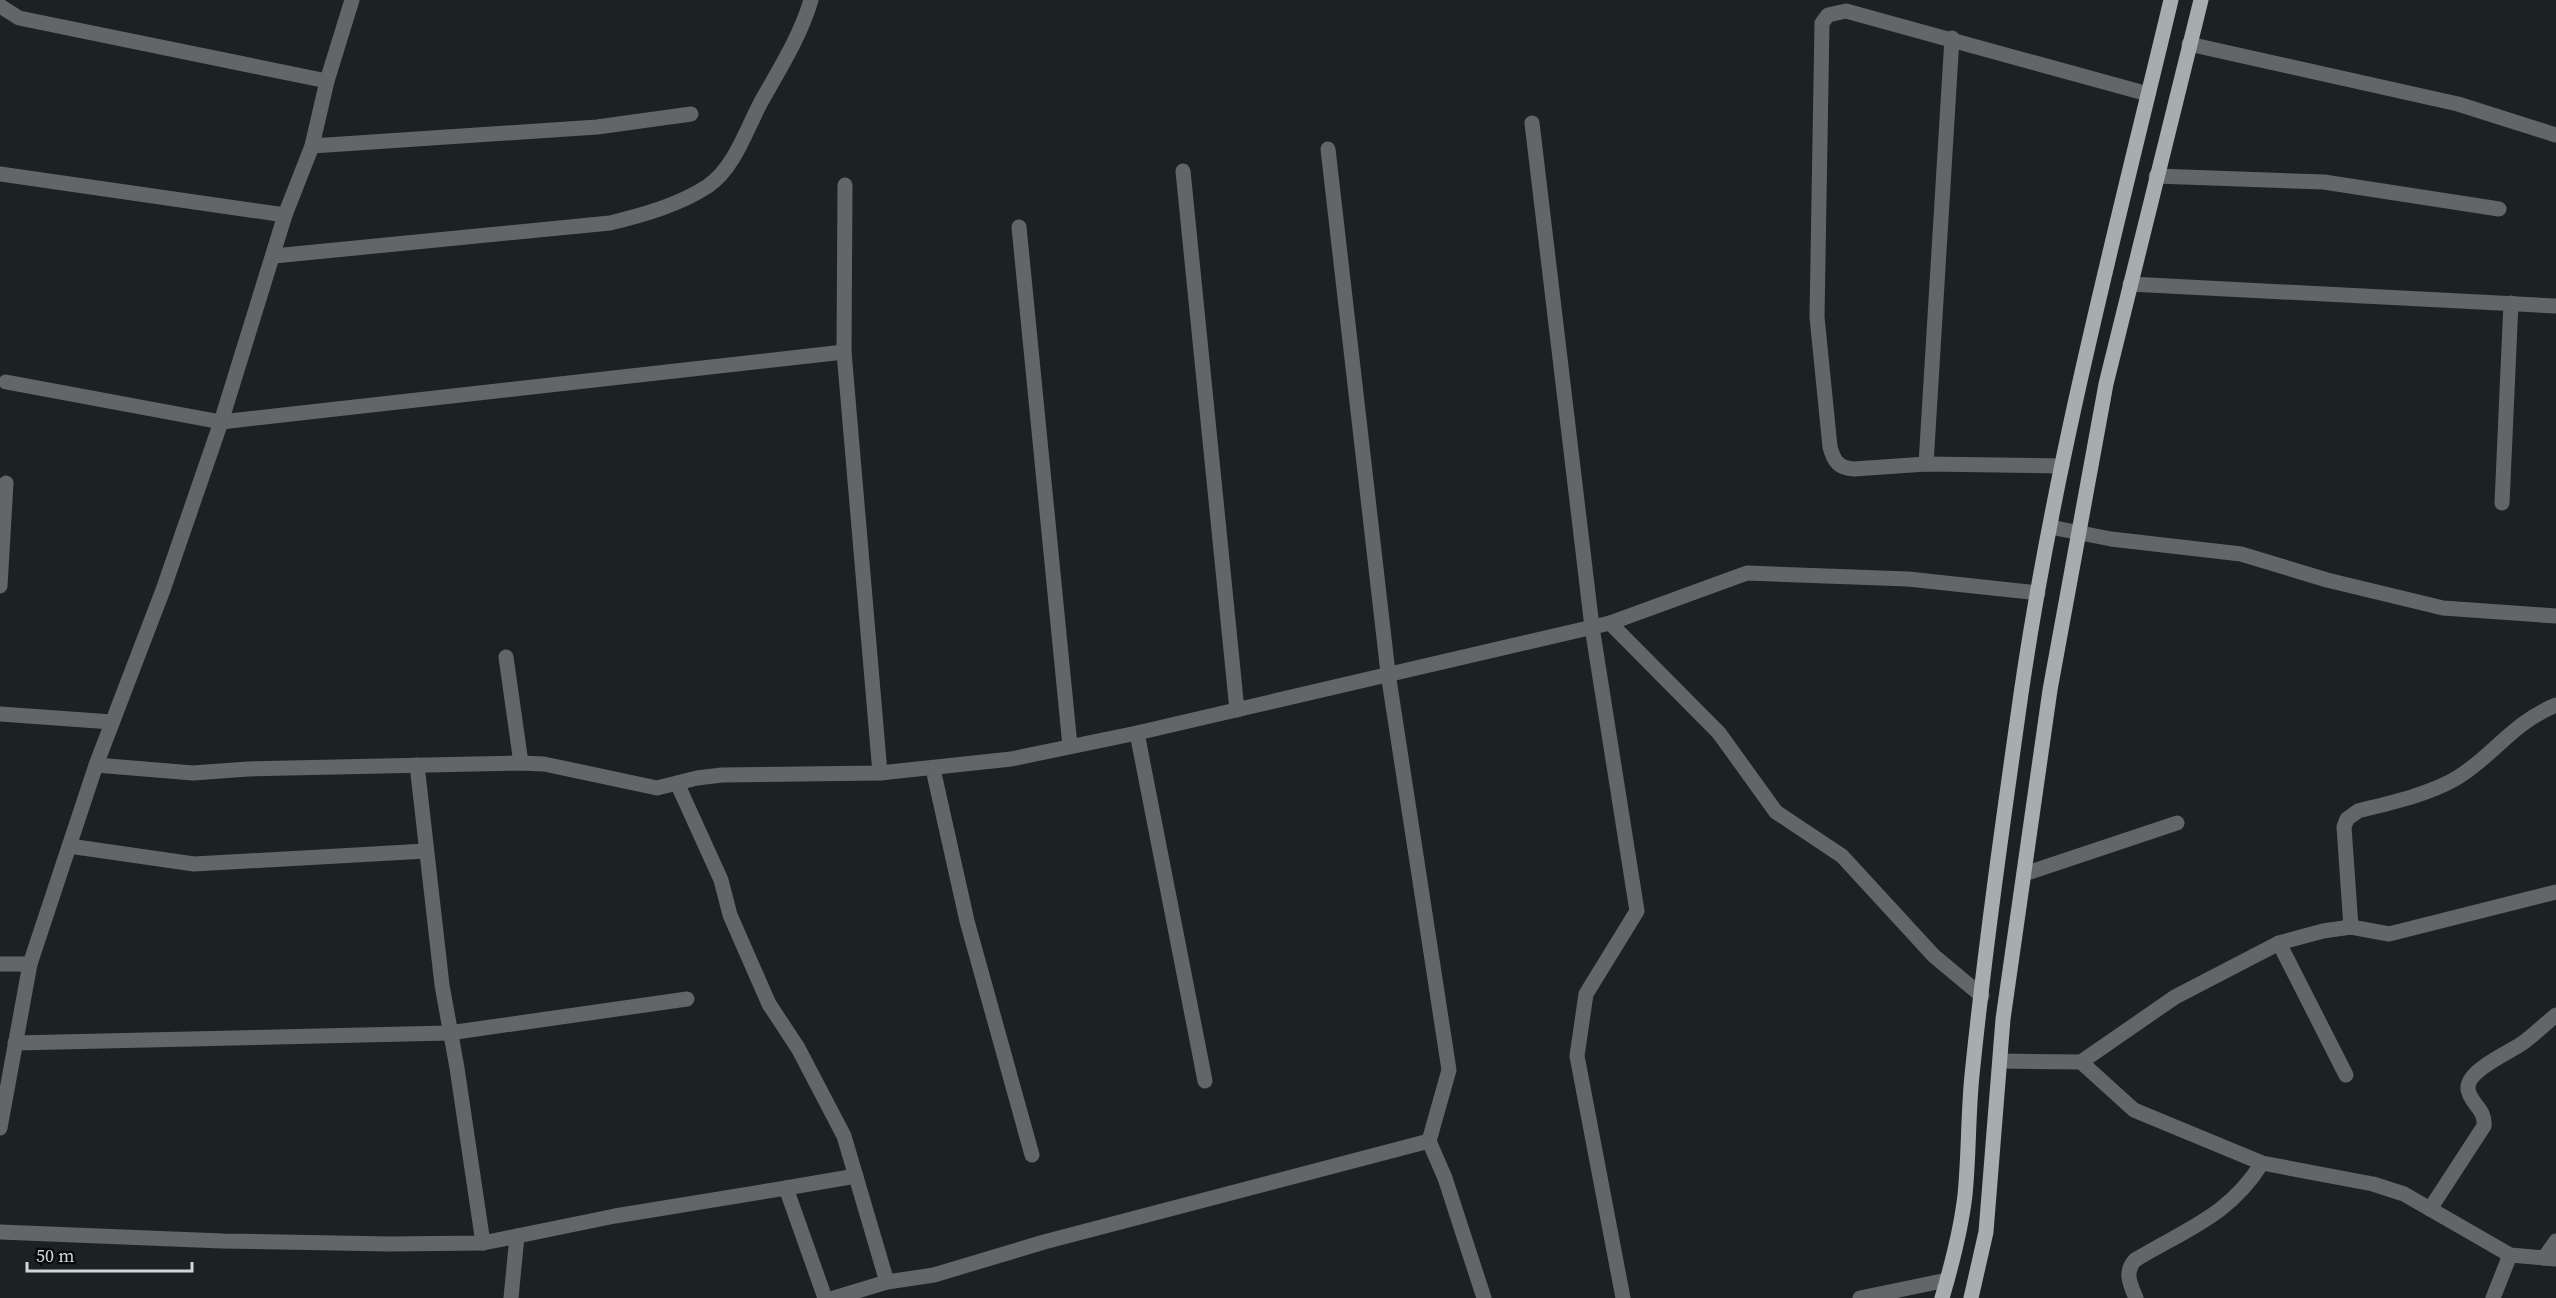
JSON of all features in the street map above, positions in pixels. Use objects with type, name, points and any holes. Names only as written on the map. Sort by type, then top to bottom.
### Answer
[{"type":"main road","points":[[1942,1298],[1965,1196],[1972,1077],[2020,700],[2038,592],[2062,466],[2171,0]]},
{"type":"main road","points":[[1971,1298],[1986,1232],[2003,1019],[2050,690],[2106,384],[2201,0]]},
{"type":"street","points":[[0,1128],[30,964],[96,765],[163,590],[221,422],[285,215],[312,146],[327,81],[352,0]]},
{"type":"street","points":[[274,256],[610,223],[638,216],[692,195],[710,185],[733,157],[797,41],[811,0]]},
{"type":"street","points":[[0,6],[19,18],[327,81]]},
{"type":"street","points":[[2062,466],[1926,464],[1843,468],[1836,464],[1830,447],[1817,317],[1822,23],[1828,15],[1846,11],[1952,38],[2148,94]]},
{"type":"street","points":[[1926,464],[1952,38]]},
{"type":"street","points":[[2189,44],[2458,104],[2556,135]]},
{"type":"street","points":[[312,146],[597,127],[691,114]]},
{"type":"street","points":[[1532,123],[1592,627],[1637,911],[1586,994],[1577,1056],[1623,1298]]},
{"type":"street","points":[[1328,149],[1388,673],[1449,1070],[1428,1141],[1444,1178],[1485,1298]]},
{"type":"street","points":[[1184,171],[1237,710]]},
{"type":"street","points":[[0,174],[285,215]]},
{"type":"street","points":[[2156,176],[2324,182],[2499,209]]},
{"type":"street","points":[[845,185],[844,352],[880,773]]},
{"type":"street","points":[[1019,227],[1070,746]]},
{"type":"street","points":[[2130,284],[2556,306]]},
{"type":"street","points":[[2502,503],[2511,303]]},
{"type":"street","points":[[6,382],[221,422],[844,352]]},
{"type":"street","points":[[0,586],[6,483]]},
{"type":"street","points":[[2050,527],[2111,539],[2241,554],[2327,580],[2443,608],[2556,616]]},
{"type":"street","points":[[96,765],[194,773],[248,769],[521,763],[544,764],[657,788],[722,775],[880,773],[933,769],[1011,759],[1137,734],[1388,673],[1610,623],[1748,573],[1908,579],[2038,592]]},
{"type":"street","points":[[1610,623],[1719,733],[1776,812],[1842,856],[1934,956],[1982,996]]},
{"type":"street","points":[[506,657],[521,763]]},
{"type":"street","points":[[2351,927],[2344,827],[2347,819],[2358,811],[2454,780],[2521,724],[2536,713],[2556,705]]},
{"type":"street","points":[[0,714],[112,722]]},
{"type":"street","points":[[1137,734],[1205,1081]]},
{"type":"street","points":[[417,765],[449,1033],[457,1068],[483,1243]]},
{"type":"street","points":[[933,769],[967,921],[1032,1155]]},
{"type":"street","points":[[677,783],[721,880],[730,915],[769,1004],[798,1048],[844,1136],[887,1282]]},
{"type":"street","points":[[2024,874],[2177,823]]},
{"type":"street","points":[[69,846],[194,864],[426,851]]},
{"type":"street","points":[[2000,1061],[2081,1062],[2175,997],[2279,943],[2323,931],[2351,927],[2389,934],[2556,892]]},
{"type":"street","points":[[2279,943],[2346,1075]]},
{"type":"street","points":[[0,964],[30,964]]},
{"type":"street","points":[[15,1043],[449,1033],[687,999]]},
{"type":"street","points":[[2430,1209],[2484,1126],[2482,1111],[2472,1099],[2468,1083],[2474,1074],[2523,1043],[2556,1015]]},
{"type":"street","points":[[2081,1062],[2134,1110],[2262,1163],[2373,1184],[2404,1194],[2510,1255],[2550,1259],[2556,1241]]},
{"type":"street","points":[[834,1298],[887,1282],[934,1275],[1044,1242],[1428,1141]]},
{"type":"street","points":[[2136,1298],[2128,1274],[2129,1267],[2135,1260],[2214,1216],[2247,1186],[2262,1163]]},
{"type":"street","points":[[0,1232],[234,1242],[483,1243],[615,1216],[856,1176]]},
{"type":"street","points":[[786,1188],[825,1298]]},
{"type":"street","points":[[511,1298],[517,1236]]},
{"type":"street","points":[[2493,1298],[2510,1255]]},
{"type":"street","points":[[1860,1298],[1947,1280]]}]
